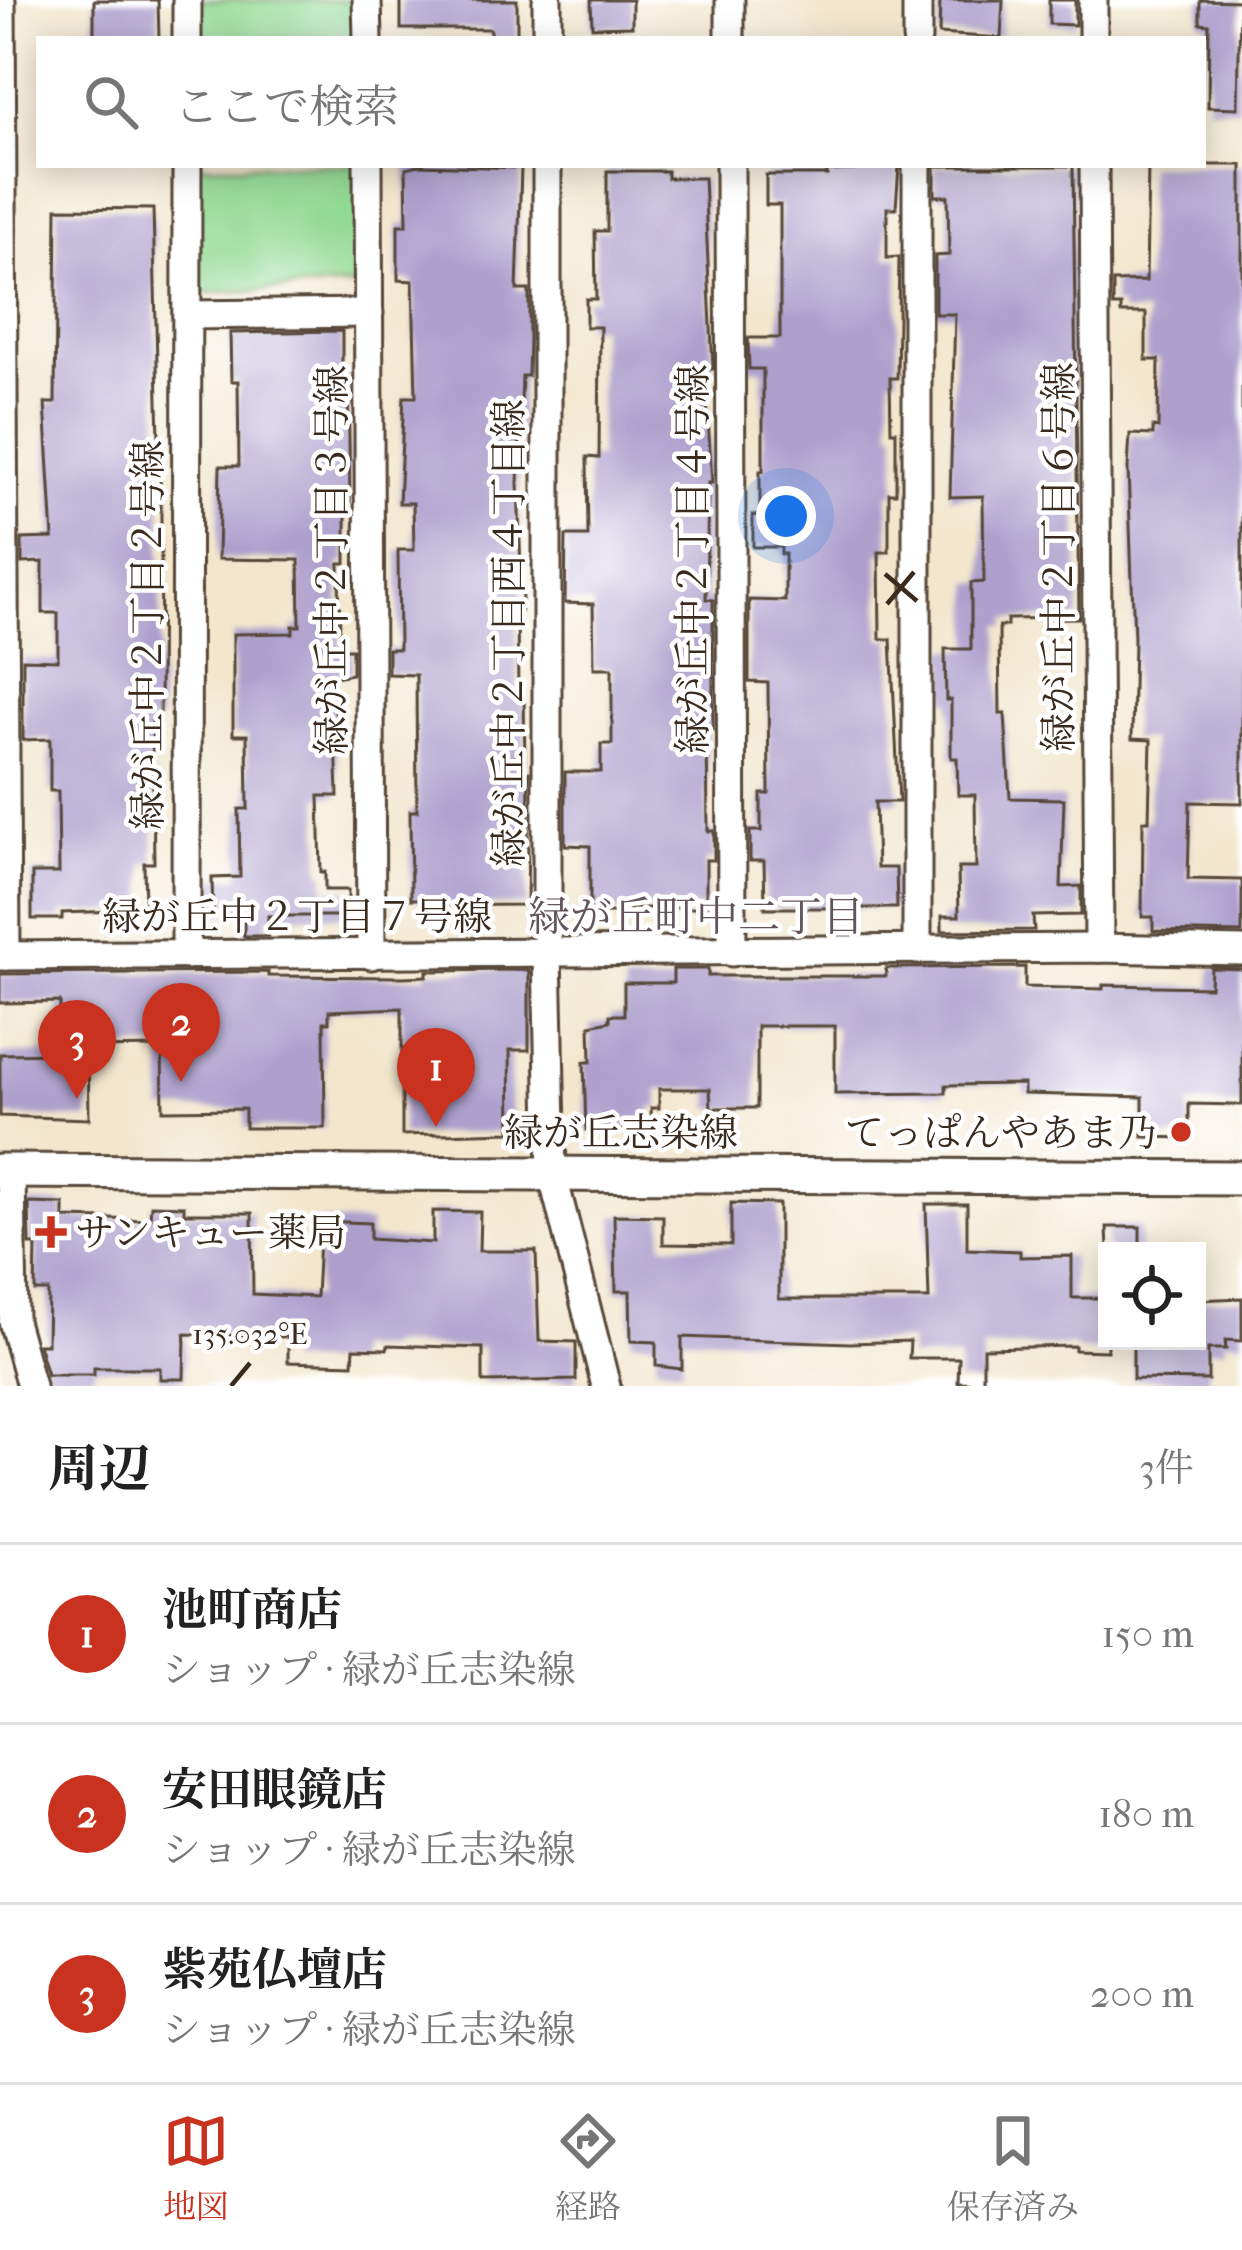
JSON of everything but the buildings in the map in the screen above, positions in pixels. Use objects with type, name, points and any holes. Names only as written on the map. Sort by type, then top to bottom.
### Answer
[{"type":"street","points":[[2,0],[3,956]]},
{"type":"street","points":[[187,0],[187,36]]},
{"type":"street","points":[[368,0],[368,36]]},
{"type":"street","points":[[547,0],[547,36]]},
{"type":"street","points":[[730,0],[730,36]]},
{"type":"street","points":[[917,0],[917,36]]},
{"type":"street","points":[[1093,0],[1094,36]]},
{"type":"street","name":"緑が丘中２丁目２号線","points":[[186,955],[187,168]]},
{"type":"street","name":"緑が丘中２丁目３号線","points":[[368,168],[371,955]]},
{"type":"street","name":"緑が丘中２丁目西４丁目線","points":[[547,168],[547,954],[552,1173],[606,1386]]},
{"type":"street","name":"緑が丘中２丁目４号線","points":[[730,168],[732,952]]},
{"type":"street","points":[[917,168],[917,950]]},
{"type":"street","name":"緑が丘中２丁目６号線","points":[[1094,168],[1099,948]]},
{"type":"street","points":[[187,315],[369,313]]},
{"type":"street","name":"緑が丘中２丁目７号線","points":[[3,956],[1242,951]]},
{"type":"street","points":[[6,1171],[13,1321],[31,1386]]},
{"type":"street","name":"緑が丘志染線","points":[[6,1171],[1242,1178]]},
{"type":"green space","points":[[187,0],[367,0],[368,36],[187,36]]},
{"type":"green space","points":[[187,168],[368,168],[369,285],[187,294]]},
{"type":"place","name":"安田眼鏡店","points":[[181,1082]]},
{"type":"place","name":"紫苑仏壇店","points":[[77,1099]]},
{"type":"place","name":"池町商店","points":[[436,1127]]},
{"type":"place","name":"てっぱんやあま乃","points":[[1181,1132]]},
{"type":"place","name":"サンキュー薬局","points":[[51,1232]]},
{"type":"district","name":"緑が丘町中二丁目","points":[[696,916]]}]
